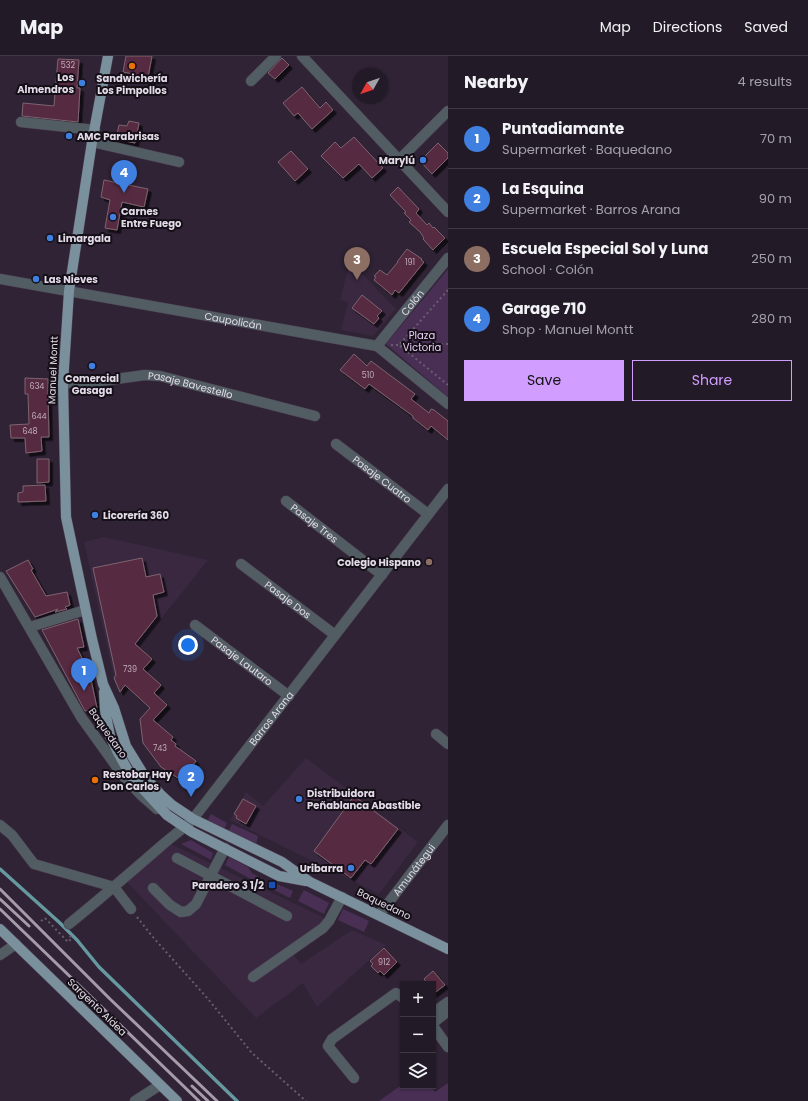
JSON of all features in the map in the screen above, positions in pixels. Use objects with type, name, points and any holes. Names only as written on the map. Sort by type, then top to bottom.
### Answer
[{"type":"main road","name":"Manuel Montt","points":[[108,56],[92,142],[69,291],[63,383],[66,516],[85,610],[103,684],[105,710],[110,736],[131,776],[167,815]]},
{"type":"main road","name":"Manuel Montt","points":[[103,684],[114,708],[126,746],[138,767],[161,795],[172,805],[193,819]]},
{"type":"main road","name":"Baquedano","points":[[167,815],[185,828],[279,876],[310,882]]},
{"type":"main road","name":"Baquedano","points":[[193,819],[282,862],[310,882],[448,949]]},
{"type":"main road","name":"Sargento Aldea","points":[[0,929],[177,1101]]},
{"type":"street","points":[[251,81],[276,56]]},
{"type":"street","points":[[302,56],[448,212]]},
{"type":"street","points":[[399,160],[448,111]]},
{"type":"street","points":[[21,122],[95,130]]},
{"type":"street","points":[[92,142],[179,162]]},
{"type":"street","name":"Colón","points":[[377,346],[448,258]]},
{"type":"street","name":"Caupolicán","points":[[0,279],[377,346],[448,404]]},
{"type":"street","name":"Pasaje Bavestello","points":[[63,383],[94,382],[145,374],[160,376],[315,416]]},
{"type":"street","name":"Pasaje Cuatro","points":[[336,444],[428,514]]},
{"type":"street","name":"Barros Arana","points":[[68,929],[167,841],[185,828],[193,819],[448,489]]},
{"type":"street","name":"Pasaje Tres","points":[[286,501],[382,575]]},
{"type":"street","name":"Pasaje Dos","points":[[241,564],[335,635]]},
{"type":"street","name":"Baquedano","points":[[0,577],[77,711],[108,756],[140,795],[155,808],[167,815]]},
{"type":"street","points":[[30,627],[85,610]]},
{"type":"street","name":"Pasaje Lautaro","points":[[195,625],[289,696]]},
{"type":"street","points":[[436,734],[448,744]]},
{"type":"street","points":[[0,825],[12,835],[34,864],[114,887],[131,909]]},
{"type":"street","name":"Amunátegui","points":[[379,915],[448,825]]},
{"type":"street","points":[[153,888],[170,905],[181,912],[188,911],[196,904],[225,848]]},
{"type":"street","points":[[177,858],[287,916]]},
{"type":"street","points":[[253,977],[323,928],[329,921],[342,897]]},
{"type":"street","points":[[0,955],[16,944]]},
{"type":"street","points":[[354,1078],[328,1046],[332,1039],[396,993],[400,996]]},
{"type":"street","points":[[436,1011],[448,1002]]},
{"type":"street","points":[[436,1022],[448,1011]]},
{"type":"street","points":[[436,1029],[448,1047]]},
{"type":"street","points":[[135,1101],[160,1085]]},
{"type":"path","points":[[398,344],[448,290]]},
{"type":"path","points":[[398,344],[448,385]]},
{"type":"path","points":[[377,346],[398,344],[448,344]]},
{"type":"path","points":[[131,909],[152,936],[208,999],[252,1054],[306,1101]]},
{"type":"path","points":[[41,921],[45,918],[68,942],[72,938],[68,929]]},
{"type":"shaded area","points":[[350,261],[396,309],[373,336],[341,330],[348,302],[340,300]]},
{"type":"shaded area","points":[[104,537],[208,560],[114,678],[84,542]]},
{"type":"shaded area","points":[[306,758],[418,842],[379,894],[230,820],[246,792],[263,806]]},
{"type":"shaded area","points":[[168,844],[173,845],[331,921],[291,951],[301,964],[352,930],[386,945],[317,1007],[303,983],[256,1018],[125,880]]},
{"type":"green space","name":"Plaza Victoria","points":[[448,269],[448,397],[386,344]]},
{"type":"green space","points":[[211,814],[227,823],[224,830],[207,821]]},
{"type":"green space","points":[[232,824],[258,836],[256,845],[228,832]]},
{"type":"green space","points":[[191,840],[213,853],[211,860],[181,844]]},
{"type":"green space","points":[[229,857],[248,867],[252,873],[259,877],[256,882],[225,865]]},
{"type":"green space","points":[[277,884],[293,891],[290,898],[274,890]]},
{"type":"green space","points":[[304,890],[329,903],[324,914],[298,901]]},
{"type":"green space","points":[[343,909],[369,921],[364,932],[338,920]]},
{"type":"green space","points":[[448,1083],[448,1101],[379,1101],[400,1086],[400,1089],[433,1089],[435,1092]]},
{"type":"building","points":[[126,56],[152,56],[148,77],[123,72]]},
{"type":"building","points":[[282,58],[289,65],[275,79],[268,73]]},
{"type":"building","points":[[58,59],[79,60],[77,88],[80,88],[78,122],[22,116],[23,103],[54,106]]},
{"type":"building","points":[[302,87],[320,108],[326,102],[333,110],[312,129],[298,113],[294,116],[283,103]]},
{"type":"building","points":[[129,121],[139,123],[135,143],[116,139],[119,125],[127,126]]},
{"type":"building","points":[[354,137],[383,168],[372,178],[359,164],[343,178],[321,156],[335,142],[341,148]]},
{"type":"building","points":[[438,143],[448,153],[448,158],[432,174],[420,161]]},
{"type":"building","points":[[291,151],[308,169],[295,181],[278,162]]},
{"type":"building","points":[[104,180],[148,189],[144,207],[122,202],[117,230],[105,228],[110,200],[101,197]]},
{"type":"building","points":[[398,187],[419,209],[416,213],[427,225],[429,223],[445,238],[433,250],[423,239],[424,238],[420,232],[409,222],[411,220],[404,213],[406,212],[390,195]]},
{"type":"building","points":[[407,249],[424,262],[399,293],[395,290],[392,295],[374,280],[376,277],[374,276],[380,270],[387,275]]},
{"type":"building","points":[[362,295],[382,311],[377,316],[379,318],[374,324],[352,308]]},
{"type":"building","points":[[354,354],[367,366],[371,361],[415,394],[411,399],[429,413],[431,409],[434,410],[448,421],[448,440],[431,426],[428,430],[413,418],[413,416],[369,384],[365,389],[340,370]]},
{"type":"building","points":[[25,378],[48,379],[49,437],[41,437],[42,451],[26,453],[25,438],[11,438],[10,425],[29,424],[28,394],[25,394]]},
{"type":"building","points":[[37,459],[49,459],[49,482],[37,483]]},
{"type":"building","points":[[45,485],[46,501],[18,502],[18,493],[23,492],[23,486]]},
{"type":"building","points":[[142,558],[146,577],[160,574],[164,592],[153,595],[157,616],[135,644],[152,659],[143,669],[161,685],[154,693],[167,705],[153,720],[173,737],[171,740],[176,744],[175,746],[196,761],[183,779],[179,776],[178,778],[161,767],[143,743],[140,719],[150,708],[125,685],[120,692],[114,678],[116,675],[93,568]]},
{"type":"building","points":[[28,560],[33,569],[31,570],[46,596],[67,592],[70,605],[65,607],[67,609],[55,612],[58,609],[35,617],[6,571]]},
{"type":"building","points":[[78,619],[84,647],[77,648],[86,666],[88,665],[97,708],[85,711],[42,630]]},
{"type":"building","points":[[354,796],[398,829],[371,864],[365,860],[351,878],[314,851]]},
{"type":"building","points":[[243,799],[256,806],[246,824],[236,818],[237,816],[234,814]]},
{"type":"building","points":[[384,948],[397,962],[384,975],[380,971],[378,973],[371,966],[373,964],[370,961]]},
{"type":"building","points":[[433,971],[445,985],[436,992],[436,981],[426,981],[424,979]]},
{"type":"waterway","points":[[0,869],[60,923],[77,940],[99,967],[237,1101]]},
{"type":"railway","points":[[0,889],[110,999],[217,1101]]},
{"type":"railway","points":[[0,899],[29,926]]},
{"type":"railway","points":[[0,909],[199,1101]]},
{"type":"railway","points":[[192,1086],[208,1101]]},
{"type":"place","name":"Sandwichería Los Pimpollos","points":[[132,66]]},
{"type":"place","name":"Los Almendros","points":[[82,83]]},
{"type":"place","name":"AMC Parabrisas","points":[[69,136]]},
{"type":"place","name":"Marylú","points":[[423,160]]},
{"type":"place","name":"Garage 710","points":[[124,193]]},
{"type":"place","name":"Carnes Entre Fuego","points":[[113,217]]},
{"type":"place","name":"Limargala","points":[[50,238]]},
{"type":"place","name":"Las Nieves","points":[[36,279]]},
{"type":"place","name":"Escuela Especial Sol y Luna","points":[[357,280]]},
{"type":"place","name":"Comercial Gasaga","points":[[92,366]]},
{"type":"place","name":"Licorería 360","points":[[95,515]]},
{"type":"place","name":"Colegio Hispano","points":[[429,562]]},
{"type":"place","name":"Puntadiamante","points":[[84,691]]},
{"type":"place","name":"Restobar Hay Don Carlos","points":[[95,780]]},
{"type":"place","name":"La Esquina","points":[[191,797]]},
{"type":"place","name":"Distribuidora Peñablanca Abastible","points":[[299,799]]},
{"type":"place","name":"Uribarra","points":[[351,868]]},
{"type":"place","name":"Paradero 3 1/2","points":[[272,885]]}]
